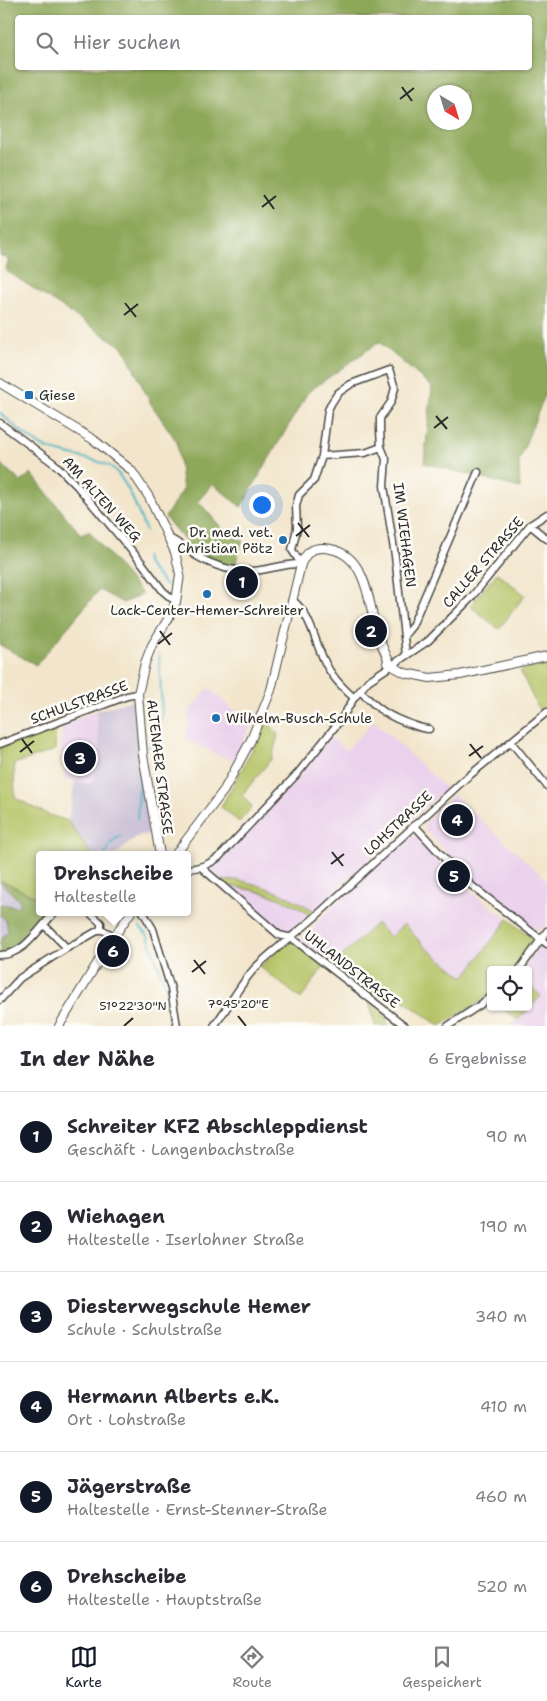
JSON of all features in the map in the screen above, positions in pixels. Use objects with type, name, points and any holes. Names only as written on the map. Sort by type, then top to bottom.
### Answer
[{"type":"main road","name":"ALTENAER STRASSE","points":[[0,383],[94,440],[131,470],[149,497],[175,552],[180,574],[176,602],[152,645],[145,663],[138,694],[144,755],[159,851]]},
{"type":"main road","points":[[178,851],[224,790],[251,740],[271,690],[301,564],[308,552],[319,548],[335,551],[349,559],[357,567],[364,579],[377,632],[391,665],[398,670],[412,675],[440,678],[547,656]]},
{"type":"main road","points":[[59,1026],[127,916]]},
{"type":"street","name":"IM WIEHAGEN","points":[[322,456],[328,410],[338,393],[351,384],[389,370],[395,388],[391,402],[380,418],[381,447],[386,459],[384,486],[395,556],[406,655]]},
{"type":"street","name":"AM ALTEN WEG","points":[[0,423],[56,465],[72,481],[136,556],[163,591],[176,602]]},
{"type":"street","points":[[301,564],[292,550],[297,528],[296,506],[299,495],[314,480],[322,456],[365,453],[381,447]]},
{"type":"street","points":[[404,636],[412,626],[478,472]]},
{"type":"street","name":"CALLER STRASSE","points":[[202,868],[219,857],[298,773],[342,718],[354,698],[368,681],[428,641],[470,599],[530,525],[547,514]]},
{"type":"street","points":[[530,525],[547,539]]},
{"type":"street","points":[[169,538],[206,562],[229,569],[267,570],[291,564],[301,564]]},
{"type":"street","points":[[292,600],[304,611],[323,659],[337,683],[354,698]]},
{"type":"street","points":[[360,691],[385,714],[424,729],[429,729]]},
{"type":"street","name":"SCHULSTRASSE","points":[[0,744],[127,696],[138,694]]},
{"type":"street","name":"LOHSTRASSE","points":[[214,1026],[254,970],[282,943],[292,938],[464,780],[547,712]]},
{"type":"street","points":[[511,742],[547,786]]},
{"type":"street","points":[[414,825],[472,886],[544,942]]},
{"type":"street","points":[[191,869],[202,868]]},
{"type":"street","name":"UHLANDSTRASSE","points":[[202,868],[279,934],[292,938],[405,1026]]},
{"type":"street","points":[[0,955],[10,955],[22,948],[52,916]]},
{"type":"street","points":[[93,916],[101,923],[101,929]]},
{"type":"street","points":[[145,916],[153,929],[171,989],[177,1026]]},
{"type":"street","points":[[44,925],[67,948]]},
{"type":"street","points":[[101,929],[114,936]]},
{"type":"street","points":[[0,1000],[20,978],[101,929]]},
{"type":"street","points":[[523,966],[544,942],[547,931]]},
{"type":"street","points":[[448,1026],[487,999]]},
{"type":"shaded area","name":"Wilhelm-Busch-Schule","points":[[209,688],[251,725],[234,760],[215,754],[186,739],[189,711]]},
{"type":"shaded area","points":[[132,700],[152,833],[136,837],[120,851],[89,851],[68,821],[75,781],[91,784],[101,760],[96,711]]},
{"type":"shaded area","points":[[96,711],[101,760],[91,784],[64,779],[67,754],[61,753],[62,725]]},
{"type":"shaded area","points":[[374,721],[447,789],[289,933],[276,927],[209,869],[222,859],[300,775],[331,737],[346,750]]},
{"type":"shaded area","points":[[454,795],[547,880],[547,923],[544,928],[535,929],[481,888],[424,829],[425,822]]},
{"type":"shaded area","points":[[409,836],[418,837],[449,872],[472,893],[508,919],[464,977],[426,948],[404,924],[390,937],[376,923],[333,965],[301,941],[302,938],[315,928],[315,923]]},
{"type":"shaded area","points":[[0,883],[20,901],[9,932],[0,941]]},
{"type":"shaded area","points":[[547,933],[547,1026],[509,1026],[527,1011],[532,1011],[532,1005],[541,996],[532,988],[532,966],[526,966]]},
{"type":"green space","points":[[0,0],[547,0],[547,389],[519,461],[520,488],[424,463],[432,387],[379,342],[308,392],[241,507],[213,484],[198,501],[228,535],[243,540],[234,568],[207,559],[190,547],[165,517],[183,490],[177,442],[151,404],[124,348],[5,270],[9,260],[0,255]]},
{"type":"green space","points":[[0,463],[21,482],[31,473],[81,535],[89,531],[142,594],[123,603],[99,590],[36,665],[0,645]]},
{"type":"green space","points":[[497,573],[525,595],[499,629],[470,606]]},
{"type":"green space","points":[[547,664],[547,707],[540,712],[520,671]]},
{"type":"green space","points":[[268,721],[278,735],[272,758],[242,795],[252,807],[239,822],[221,807]]},
{"type":"green space","points":[[56,725],[55,750],[14,764],[15,798],[49,815],[68,821],[89,851],[36,851],[36,898],[3,881],[0,883],[0,747]]},
{"type":"green space","points":[[237,880],[278,892],[317,912],[312,917],[281,899],[248,889],[224,886],[220,881]]},
{"type":"green space","points":[[2,881],[36,898],[36,916],[47,916],[21,946],[8,954],[0,953],[0,941],[8,931],[6,921],[0,915],[0,904],[18,907],[20,901],[1,883]]},
{"type":"green space","points":[[508,919],[535,941],[533,947],[518,966],[487,966],[487,996],[440,1026],[371,978],[380,1002],[333,965],[376,923],[390,937],[404,924],[426,948],[464,977]]},
{"type":"green space","points":[[292,941],[324,966],[301,999],[260,967],[282,946]]},
{"type":"green space","points":[[532,988],[541,996],[532,1005]]},
{"type":"green space","points":[[369,1002],[386,1015],[388,1026],[375,1026]]},
{"type":"green space","points":[[506,1011],[527,1011],[518,1020]]},
{"type":"waterway","points":[[0,413],[23,433],[42,446],[93,460],[114,469],[129,491],[146,531]]},
{"type":"waterway","points":[[145,557],[148,565],[166,586]]},
{"type":"waterway","points":[[149,747],[162,715],[159,654]]},
{"type":"waterway","points":[[137,820],[140,772]]},
{"type":"waterway","points":[[107,851],[111,843],[121,835]]},
{"type":"waterway","points":[[140,927],[148,936],[170,1000]]},
{"type":"waterway","points":[[170,1005],[172,1026]]},
{"type":"place","name":"Giese","points":[[29,395]]},
{"type":"place","name":"Dr. med. vet. Christian Pötz","points":[[283,540]]},
{"type":"place","name":"Schreiter KFZ Abschleppdienst","points":[[242,582]]},
{"type":"place","name":"Lack-Center-Hemer-Schreiter","points":[[207,594]]},
{"type":"place","name":"Wiehagen","points":[[371,631]]},
{"type":"place","name":"Wilhelm-Busch-Schule","points":[[216,718]]},
{"type":"place","name":"Diesterwegschule Hemer","points":[[80,758]]},
{"type":"place","name":"Hermann Alberts e.K.","points":[[457,820]]},
{"type":"place","name":"Jägerstraße","points":[[454,876]]},
{"type":"place","name":"Drehscheibe","points":[[113,951]]}]
